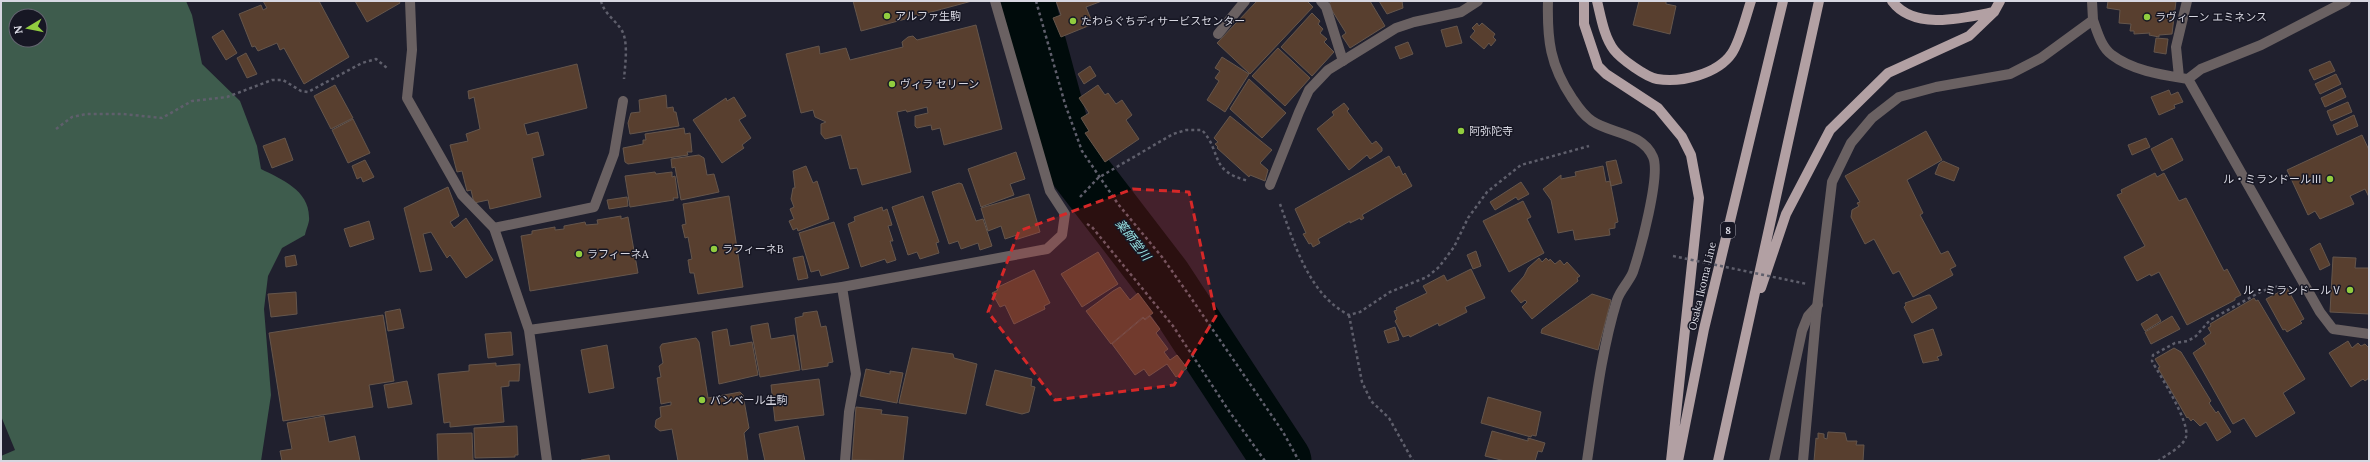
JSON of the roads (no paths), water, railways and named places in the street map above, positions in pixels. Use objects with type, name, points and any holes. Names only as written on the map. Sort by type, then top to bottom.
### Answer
[{"type":"main road","points":[[1584,1],[1584,24],[1598,66],[1606,74],[1658,108],[1682,137],[1691,155],[1696,178],[1698,198],[1671,461]]},
{"type":"main road","points":[[1597,1],[1603,26],[1614,50],[1631,65],[1656,79],[1683,80],[1710,72],[1732,53],[1751,1]]},
{"type":"main road","name":"Osaka Ikoma Line","points":[[1678,461],[1704,329],[1783,1]]},
{"type":"main road","points":[[1718,461],[1819,1]]},
{"type":"main road","points":[[1892,1],[1896,6],[1913,16],[1935,20],[1952,21],[1994,12]]},
{"type":"main road","points":[[1744,339],[1786,214],[1830,130],[1888,73],[1969,36],[1994,12],[2000,1]]},
{"type":"street","points":[[410,1],[412,50],[407,98],[462,195],[494,228],[529,330],[547,461]]},
{"type":"street","points":[[529,330],[842,287],[1047,250],[1062,235],[1065,214],[1050,191],[995,1]]},
{"type":"street","points":[[1218,34],[1245,1]]},
{"type":"street","points":[[1321,1],[1326,7],[1343,61]]},
{"type":"street","points":[[1270,185],[1288,137],[1309,90],[1328,70],[1396,28],[1414,22],[1461,12],[1478,1]]},
{"type":"street","points":[[1548,1],[1547,30],[1551,53],[1561,81],[1580,111],[1592,122],[1617,130],[1639,140],[1653,156],[1656,169],[1640,248],[1632,273],[1617,299],[1602,367],[1587,461]]},
{"type":"street","points":[[2092,1],[2093,20],[2099,38],[2111,55],[2135,68],[2184,78],[2201,69],[2261,45],[2346,1]]},
{"type":"street","points":[[2187,1],[2176,47],[2184,78],[2245,177],[2301,280],[2333,329],[2369,334]]},
{"type":"street","points":[[1803,461],[1818,305],[1832,182],[1851,144],[1872,118],[1899,97],[1936,87],[2010,74],[2041,58],[2093,20]]},
{"type":"street","points":[[494,228],[594,207],[614,154],[623,101]]},
{"type":"street","points":[[842,287],[856,374],[849,412],[846,461]]},
{"type":"street","points":[[1774,461],[1802,331],[1808,316],[1818,305]]},
{"type":"waterway","name":"薬師堂川","points":[[1025,1],[1066,153],[1162,278],[1282,461]]},
{"type":"place","name":"アルファ生駒","points":[[887,16]]},
{"type":"place","name":"ラヴィーン エミネンス","points":[[2147,17]]},
{"type":"place","name":"たわらぐちディサービスセンター","points":[[1073,21]]},
{"type":"place","name":"ヴィラ セリーン","points":[[892,84]]},
{"type":"place","name":"阿弥陀寺","points":[[1461,131]]},
{"type":"place","name":"ル・ミランドールⅢ","points":[[2330,179]]},
{"type":"place","name":"ラフィーネB","points":[[714,249]]},
{"type":"place","name":"ラフィーネA","points":[[579,254]]},
{"type":"place","name":"ル・ミランドールⅤ","points":[[2350,290]]},
{"type":"place","name":"バンベール生駒","points":[[702,400]]}]
